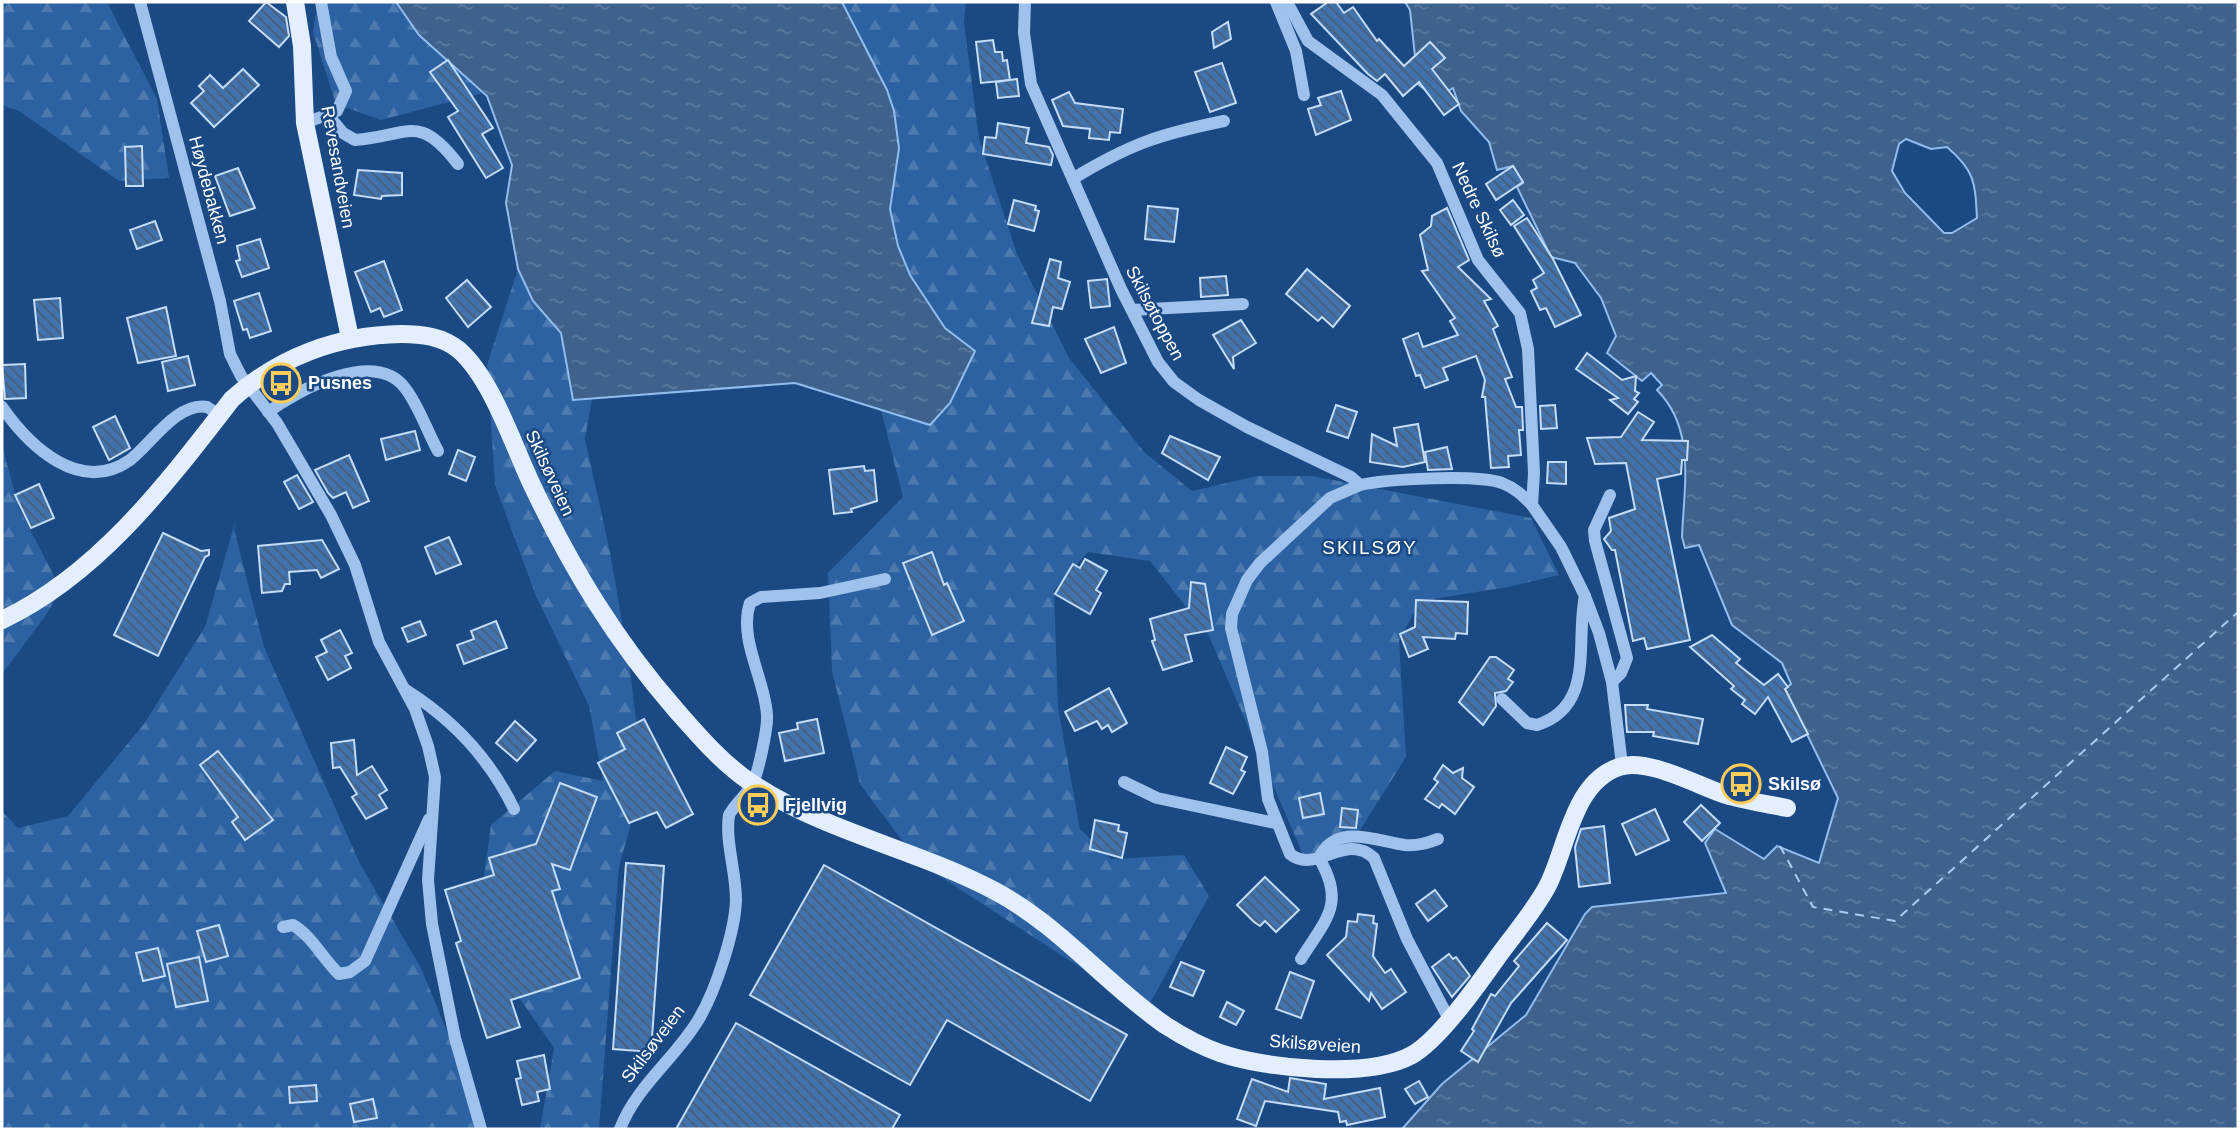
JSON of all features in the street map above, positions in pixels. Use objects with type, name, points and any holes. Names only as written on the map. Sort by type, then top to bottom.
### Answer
[{"type":"main road","name":"Revesandveien","points":[[295,2],[302,46],[306,122],[351,338]]},
{"type":"main road","name":"Skilsøveien","points":[[2,620],[56,589],[115,538],[219,415],[247,386],[284,363],[329,343],[351,338],[421,334],[448,342],[463,354],[483,381],[561,546],[607,624],[702,740],[753,784],[816,817],[995,891],[1041,921],[1163,1023],[1199,1045],[1227,1056],[1318,1068],[1355,1070],[1385,1066],[1416,1053],[1450,1019],[1544,893],[1572,821],[1590,789],[1602,776],[1622,765]]},
{"type":"main road","points":[[1622,765],[1643,765],[1730,796],[1787,808]]},
{"type":"street","name":"Høydebakken","points":[[140,2],[220,302],[230,354],[247,386]]},
{"type":"street","points":[[306,122],[329,116],[343,102],[346,91],[331,57],[321,2]]},
{"type":"street","name":"Skilsøtoppen","points":[[1026,2],[1024,33],[1027,69],[1132,310],[1158,362],[1174,382],[1247,428],[1351,477],[1360,485]]},
{"type":"street","points":[[1276,2],[1296,51],[1304,95]]},
{"type":"street","name":"Nedre Skilsø","points":[[1287,2],[1308,41],[1382,95],[1437,163],[1478,260],[1520,313],[1528,349],[1534,473],[1532,505]]},
{"type":"street","points":[[329,116],[343,133],[355,140],[406,130],[428,133],[441,142],[458,164]]},
{"type":"street","points":[[1074,178],[1111,155],[1147,139],[1224,121]]},
{"type":"street","points":[[1132,310],[1243,304]]},
{"type":"street","points":[[268,412],[294,394],[356,371],[387,373],[405,387],[438,451]]},
{"type":"street","points":[[247,386],[268,412],[331,515],[355,565],[379,642],[415,709],[435,777],[428,880],[432,924],[455,1038],[481,1129]]},
{"type":"street","points":[[2,407],[28,440],[71,469],[88,471],[110,471],[130,460],[189,409],[207,407],[219,415]]},
{"type":"street","points":[[1450,1019],[1407,939],[1374,858],[1365,850],[1352,847],[1319,858],[1295,858],[1275,823],[1268,799],[1255,723],[1231,628],[1232,614],[1247,580],[1260,563],[1330,498],[1360,485],[1381,480],[1486,480],[1516,489],[1532,505],[1561,547],[1585,596],[1612,682],[1622,765]]},
{"type":"street","points":[[1610,495],[1594,530],[1627,658],[1621,673],[1612,682]]},
{"type":"street","name":"Skilsøveien","points":[[620,1129],[647,1086],[702,1015],[733,922],[736,900],[729,815],[753,784],[766,737],[768,714],[748,632],[746,613],[750,603],[761,597],[820,593],[885,579]]},
{"type":"street","points":[[1502,699],[1527,723],[1537,725],[1553,717],[1572,698],[1580,680],[1580,622],[1585,596]]},
{"type":"street","points":[[406,689],[447,718],[490,769],[514,809]]},
{"type":"street","points":[[1124,782],[1157,798],[1275,823]]},
{"type":"street","points":[[282,927],[293,925],[306,934],[321,957],[339,974],[356,969],[365,961],[433,809]]},
{"type":"street","points":[[1319,858],[1327,845],[1351,836],[1407,845],[1421,845],[1438,839]]},
{"type":"street","points":[[1301,959],[1328,917],[1334,901],[1331,881],[1319,858]]},
{"type":"green space","points":[[2,2],[108,4],[157,99],[169,178],[119,181],[19,111],[2,105]]},
{"type":"green space","points":[[318,2],[396,2],[419,35],[483,93],[381,120],[336,104],[313,32]]},
{"type":"green space","points":[[842,2],[966,2],[964,22],[979,139],[1017,254],[1069,358],[1145,453],[1192,491],[1257,476],[1312,476],[1531,518],[1559,575],[1508,587],[1420,601],[1399,641],[1406,757],[1345,854],[1304,857],[1209,636],[1150,561],[1088,552],[1054,590],[1058,708],[1080,829],[1111,859],[1184,855],[1209,896],[1143,1016],[1118,992],[918,862],[860,784],[832,671],[828,573],[903,497],[881,410],[930,425],[975,352],[945,328],[910,275],[898,246],[890,209],[899,148],[894,111],[887,90]]},
{"type":"green space","points":[[518,269],[533,301],[561,333],[573,400],[592,399],[585,439],[610,552],[630,668],[643,782],[619,866],[599,1129],[540,1129],[554,1048],[520,999],[515,969],[483,883],[491,825],[555,771],[603,781],[589,706],[536,596],[495,485],[487,365]]},
{"type":"green space","points":[[2,446],[19,508],[55,578],[78,561],[46,615],[2,674]]},
{"type":"green space","points":[[236,519],[234,529],[264,647],[360,864],[421,968],[487,1129],[2,1129],[2,811],[18,828],[68,816],[144,724],[205,627]]},
{"type":"water","points":[[396,2],[842,2],[887,90],[894,111],[899,148],[890,209],[898,246],[910,275],[945,328],[975,351],[950,403],[930,425],[795,383],[573,400],[561,333],[533,301],[518,269],[506,203],[512,165],[487,96],[419,35]]},
{"type":"water","points":[[1405,2],[2238,2],[2238,1129],[1402,1129],[1442,1084],[1526,1015],[1585,914],[1592,907],[1726,893],[1705,843],[1715,829],[1764,859],[1777,846],[1819,863],[1838,798],[1785,689],[1791,684],[1782,663],[1732,625],[1699,545],[1685,548],[1682,537],[1685,478],[1683,440],[1678,422],[1657,390],[1662,385],[1651,373],[1642,381],[1607,353],[1616,336],[1601,298],[1575,263],[1551,257],[1517,187],[1523,183],[1513,166],[1497,170],[1489,142],[1461,111],[1453,88],[1436,99],[1418,84],[1410,10]],"holes":[[[1906,139],[1931,149],[1947,147],[1963,163],[1972,178],[1977,218],[1952,233],[1944,233],[1905,193],[1892,171],[1899,144]]]},
{"type":"building","points":[[266,2],[286,17],[289,36],[279,47],[249,21]]},
{"type":"building","points":[[1328,2],[1336,2],[1344,13],[1353,7],[1377,41],[1379,39],[1404,66],[1430,42],[1445,58],[1432,69],[1459,104],[1444,115],[1419,82],[1403,96],[1385,74],[1377,81],[1368,74],[1311,14]]},
{"type":"building","points":[[1228,22],[1231,39],[1214,48],[1212,32]]},
{"type":"building","points":[[993,40],[995,52],[1002,52],[1003,61],[1007,60],[1010,80],[981,83],[976,42]]},
{"type":"building","points":[[448,60],[493,128],[482,134],[503,168],[486,178],[448,117],[458,111],[430,72]]},
{"type":"building","points":[[1222,63],[1236,103],[1210,112],[1195,72]]},
{"type":"building","points":[[243,69],[259,85],[214,127],[191,103],[204,91],[199,86],[210,75],[223,88]]},
{"type":"building","points":[[1017,79],[1019,96],[998,98],[996,82]]},
{"type":"building","points":[[1341,91],[1351,120],[1316,135],[1308,109],[1321,105],[1318,98]]},
{"type":"building","points":[[1069,92],[1075,103],[1123,109],[1120,133],[1110,132],[1109,140],[1089,138],[1090,129],[1063,126],[1052,100]]},
{"type":"building","points":[[998,123],[1029,128],[1026,143],[1049,147],[1053,155],[1051,165],[983,154],[985,137],[996,138]]},
{"type":"building","points":[[142,146],[143,186],[126,186],[125,147]]},
{"type":"building","points":[[1513,166],[1523,182],[1496,200],[1486,184]]},
{"type":"building","points":[[238,168],[255,208],[230,216],[215,176]]},
{"type":"building","points":[[358,170],[402,173],[402,195],[382,196],[381,199],[354,195]]},
{"type":"building","points":[[1014,200],[1036,206],[1035,210],[1039,211],[1034,231],[1008,224]]},
{"type":"building","points":[[1513,200],[1524,215],[1511,225],[1500,210]]},
{"type":"building","points":[[1148,206],[1178,209],[1174,242],[1145,239]]},
{"type":"building","points":[[1447,208],[1469,260],[1458,267],[1491,299],[1484,301],[1498,326],[1493,329],[1512,377],[1505,379],[1516,407],[1522,407],[1523,430],[1519,430],[1521,455],[1508,456],[1509,467],[1491,468],[1485,397],[1482,397],[1485,380],[1476,356],[1443,368],[1448,380],[1425,388],[1420,375],[1416,376],[1403,339],[1418,333],[1423,347],[1458,335],[1450,321],[1455,318],[1422,271],[1428,270],[1420,235],[1431,226],[1432,216]]},
{"type":"building","points":[[1527,218],[1553,259],[1581,315],[1555,327],[1546,308],[1540,310],[1531,291],[1537,288],[1533,280],[1544,273],[1514,226]]},
{"type":"building","points":[[155,221],[162,240],[137,249],[130,230]]},
{"type":"building","points":[[260,239],[269,268],[242,277],[236,261],[240,260],[237,246]]},
{"type":"building","points":[[1050,259],[1061,262],[1058,278],[1070,282],[1062,309],[1053,307],[1049,326],[1032,323]]},
{"type":"building","points":[[384,261],[402,310],[384,317],[380,308],[371,312],[355,272]]},
{"type":"building","points":[[1307,269],[1350,306],[1333,327],[1322,317],[1318,321],[1286,294]]},
{"type":"building","points":[[1226,276],[1228,295],[1201,297],[1200,278]]},
{"type":"building","points":[[1107,279],[1110,306],[1091,308],[1088,281]]},
{"type":"building","points":[[467,280],[491,307],[468,327],[446,298]]},
{"type":"building","points":[[259,293],[271,331],[250,338],[247,329],[243,330],[234,301]]},
{"type":"building","points":[[60,298],[63,338],[38,340],[34,300]]},
{"type":"building","points":[[166,307],[176,356],[138,363],[127,318]]},
{"type":"building","points":[[1241,320],[1256,343],[1233,357],[1234,369],[1213,335]]},
{"type":"building","points":[[1114,327],[1126,363],[1101,373],[1085,339]]},
{"type":"building","points":[[1587,353],[1622,380],[1636,376],[1635,391],[1639,393],[1634,399],[1638,402],[1628,414],[1610,400],[1618,398],[1576,369]]},
{"type":"building","points":[[188,356],[195,385],[168,391],[162,362]]},
{"type":"building","points":[[25,364],[26,398],[5,399],[2,365]]},
{"type":"building","points":[[1336,405],[1357,412],[1348,438],[1327,431]]},
{"type":"building","points":[[1555,405],[1557,428],[1541,429],[1540,406]]},
{"type":"building","points":[[1638,412],[1654,422],[1642,440],[1688,441],[1687,460],[1682,460],[1681,474],[1657,479],[1690,640],[1647,649],[1644,638],[1633,641],[1615,550],[1612,550],[1604,539],[1611,531],[1609,518],[1635,509],[1626,463],[1595,464],[1587,438],[1621,437]]},
{"type":"building","points":[[115,416],[130,448],[109,460],[93,427]]},
{"type":"building","points":[[1418,424],[1425,462],[1403,467],[1370,462],[1372,434],[1397,446],[1394,428]]},
{"type":"building","points":[[415,431],[420,450],[386,460],[381,439]]},
{"type":"building","points":[[1170,436],[1220,457],[1208,480],[1162,453]]},
{"type":"building","points":[[1447,447],[1452,469],[1428,470],[1425,452]]},
{"type":"building","points":[[458,450],[475,457],[466,481],[449,474]]},
{"type":"building","points":[[349,455],[369,501],[353,508],[346,492],[333,498],[328,493],[315,470]]},
{"type":"building","points":[[1548,462],[1566,462],[1566,484],[1547,483]]},
{"type":"building","points":[[864,466],[865,471],[874,470],[877,501],[851,509],[852,512],[834,514],[829,470]]},
{"type":"building","points":[[297,475],[313,502],[299,509],[284,482]]},
{"type":"building","points":[[39,484],[54,518],[31,528],[15,495]]},
{"type":"building","points":[[163,533],[201,551],[209,550],[209,555],[205,557],[158,656],[114,635]]},
{"type":"building","points":[[449,537],[461,564],[436,574],[425,547]]},
{"type":"building","points":[[322,540],[339,569],[321,578],[317,570],[289,572],[290,584],[285,584],[282,591],[262,593],[258,546]]},
{"type":"building","points":[[932,552],[944,585],[947,583],[964,621],[932,635],[903,563]]},
{"type":"building","points":[[1085,559],[1107,571],[1096,590],[1101,593],[1090,614],[1055,594],[1073,564],[1080,568]]},
{"type":"building","points":[[1191,582],[1205,584],[1213,630],[1185,635],[1192,661],[1163,670],[1152,641],[1155,640],[1150,619],[1189,608]]},
{"type":"building","points":[[1416,600],[1468,602],[1467,634],[1456,633],[1455,639],[1423,637],[1428,649],[1409,657],[1400,634],[1415,627]]},
{"type":"building","points":[[420,621],[426,635],[408,642],[402,628]]},
{"type":"building","points":[[496,621],[507,648],[464,664],[457,645],[474,639],[471,631]]},
{"type":"building","points":[[340,630],[352,653],[345,656],[351,668],[328,680],[316,657],[327,652],[321,640]]},
{"type":"building","points":[[1712,635],[1740,659],[1736,663],[1764,685],[1778,674],[1788,687],[1785,689],[1808,734],[1792,742],[1768,697],[1755,714],[1742,704],[1745,700],[1731,689],[1734,686],[1690,647]]},
{"type":"building","points":[[1490,657],[1496,657],[1514,670],[1508,679],[1513,682],[1506,691],[1495,693],[1496,706],[1483,725],[1459,702]]},
{"type":"building","points":[[1109,688],[1127,723],[1112,732],[1108,725],[1102,729],[1097,721],[1075,731],[1065,712]]},
{"type":"building","points":[[1625,705],[1648,705],[1647,709],[1703,719],[1698,744],[1653,736],[1654,732],[1627,732]]},
{"type":"building","points":[[644,719],[693,814],[666,828],[657,812],[629,823],[598,763],[625,749],[617,733]]},
{"type":"building","points":[[817,719],[824,753],[785,761],[779,733],[798,729],[797,723]]},
{"type":"building","points":[[515,721],[536,740],[517,761],[496,743]]},
{"type":"building","points":[[354,740],[357,775],[372,766],[387,790],[379,795],[387,808],[366,819],[352,797],[357,794],[340,767],[333,768],[331,743]]},
{"type":"building","points":[[1226,747],[1247,757],[1241,770],[1245,772],[1233,794],[1210,783]]},
{"type":"building","points":[[218,751],[273,820],[245,840],[232,822],[238,817],[200,765]]},
{"type":"building","points":[[1443,765],[1453,773],[1463,768],[1462,778],[1474,787],[1455,814],[1442,804],[1439,808],[1425,799],[1438,782],[1434,779]]},
{"type":"building","points":[[560,783],[597,797],[570,870],[552,864],[560,889],[552,891],[580,978],[511,1000],[520,1027],[487,1038],[456,943],[461,941],[445,890],[494,875],[489,858],[536,844]]},
{"type":"building","points":[[1320,793],[1324,814],[1303,818],[1299,798]]},
{"type":"building","points":[[1701,805],[1720,823],[1702,841],[1684,822]]},
{"type":"building","points":[[1342,808],[1358,810],[1356,828],[1340,827]]},
{"type":"building","points":[[1655,809],[1669,840],[1636,855],[1622,824]]},
{"type":"building","points":[[1095,820],[1119,825],[1118,831],[1127,833],[1122,858],[1090,849]]},
{"type":"building","points":[[1604,826],[1610,883],[1579,887],[1575,847],[1581,829]]},
{"type":"building","points":[[626,863],[664,866],[651,1052],[613,1049]]},
{"type":"building","points":[[824,865],[1127,1035],[1090,1101],[947,1020],[910,1085],[750,995]]},
{"type":"building","points":[[1265,877],[1299,910],[1276,932],[1265,921],[1260,926],[1254,922],[1237,905]]},
{"type":"building","points":[[1435,890],[1447,906],[1428,921],[1416,904]]},
{"type":"building","points":[[1358,914],[1374,916],[1373,923],[1377,924],[1373,956],[1385,973],[1391,969],[1406,992],[1382,1009],[1371,993],[1369,1001],[1327,955],[1346,937],[1348,921],[1357,922]]},
{"type":"building","points":[[1547,923],[1567,940],[1511,1003],[1478,1062],[1461,1051],[1474,1031],[1472,1029],[1491,994],[1495,996],[1519,966],[1514,961]]},
{"type":"building","points":[[219,925],[228,956],[206,962],[197,931]]},
{"type":"building","points":[[158,948],[165,976],[143,981],[136,953]]},
{"type":"building","points":[[1449,954],[1453,959],[1456,957],[1470,976],[1452,997],[1432,967]]},
{"type":"building","points":[[199,957],[208,1001],[176,1007],[167,964]]},
{"type":"building","points":[[1181,962],[1204,971],[1193,996],[1170,987]]},
{"type":"building","points":[[1290,972],[1314,981],[1301,1018],[1276,1009]]},
{"type":"building","points":[[1227,1002],[1244,1011],[1236,1025],[1220,1017]]},
{"type":"building","points":[[736,1023],[900,1115],[892,1129],[676,1129]]},
{"type":"building","points":[[544,1055],[550,1089],[537,1092],[539,1101],[522,1105],[516,1079],[521,1078],[517,1061]]},
{"type":"building","points":[[1290,1078],[1326,1084],[1324,1099],[1380,1088],[1385,1117],[1347,1125],[1346,1121],[1340,1122],[1338,1112],[1265,1101],[1256,1126],[1237,1119],[1252,1079],[1288,1092]]},
{"type":"building","points":[[1419,1081],[1428,1097],[1415,1104],[1405,1089]]},
{"type":"building","points":[[316,1085],[317,1101],[290,1103],[289,1087]]},
{"type":"building","points":[[373,1099],[377,1118],[354,1122],[350,1104]]},
{"type":"ferry route","points":[[1780,846],[1813,907],[1895,921],[2238,612]]},
{"type":"place","name":"Pusnes","points":[[281,383]]},
{"type":"place","name":"Skilsø","points":[[1741,784]]},
{"type":"place","name":"Fjellvig","points":[[758,805]]},
{"type":"district","name":"SKILSØY","points":[[1370,547]]}]
